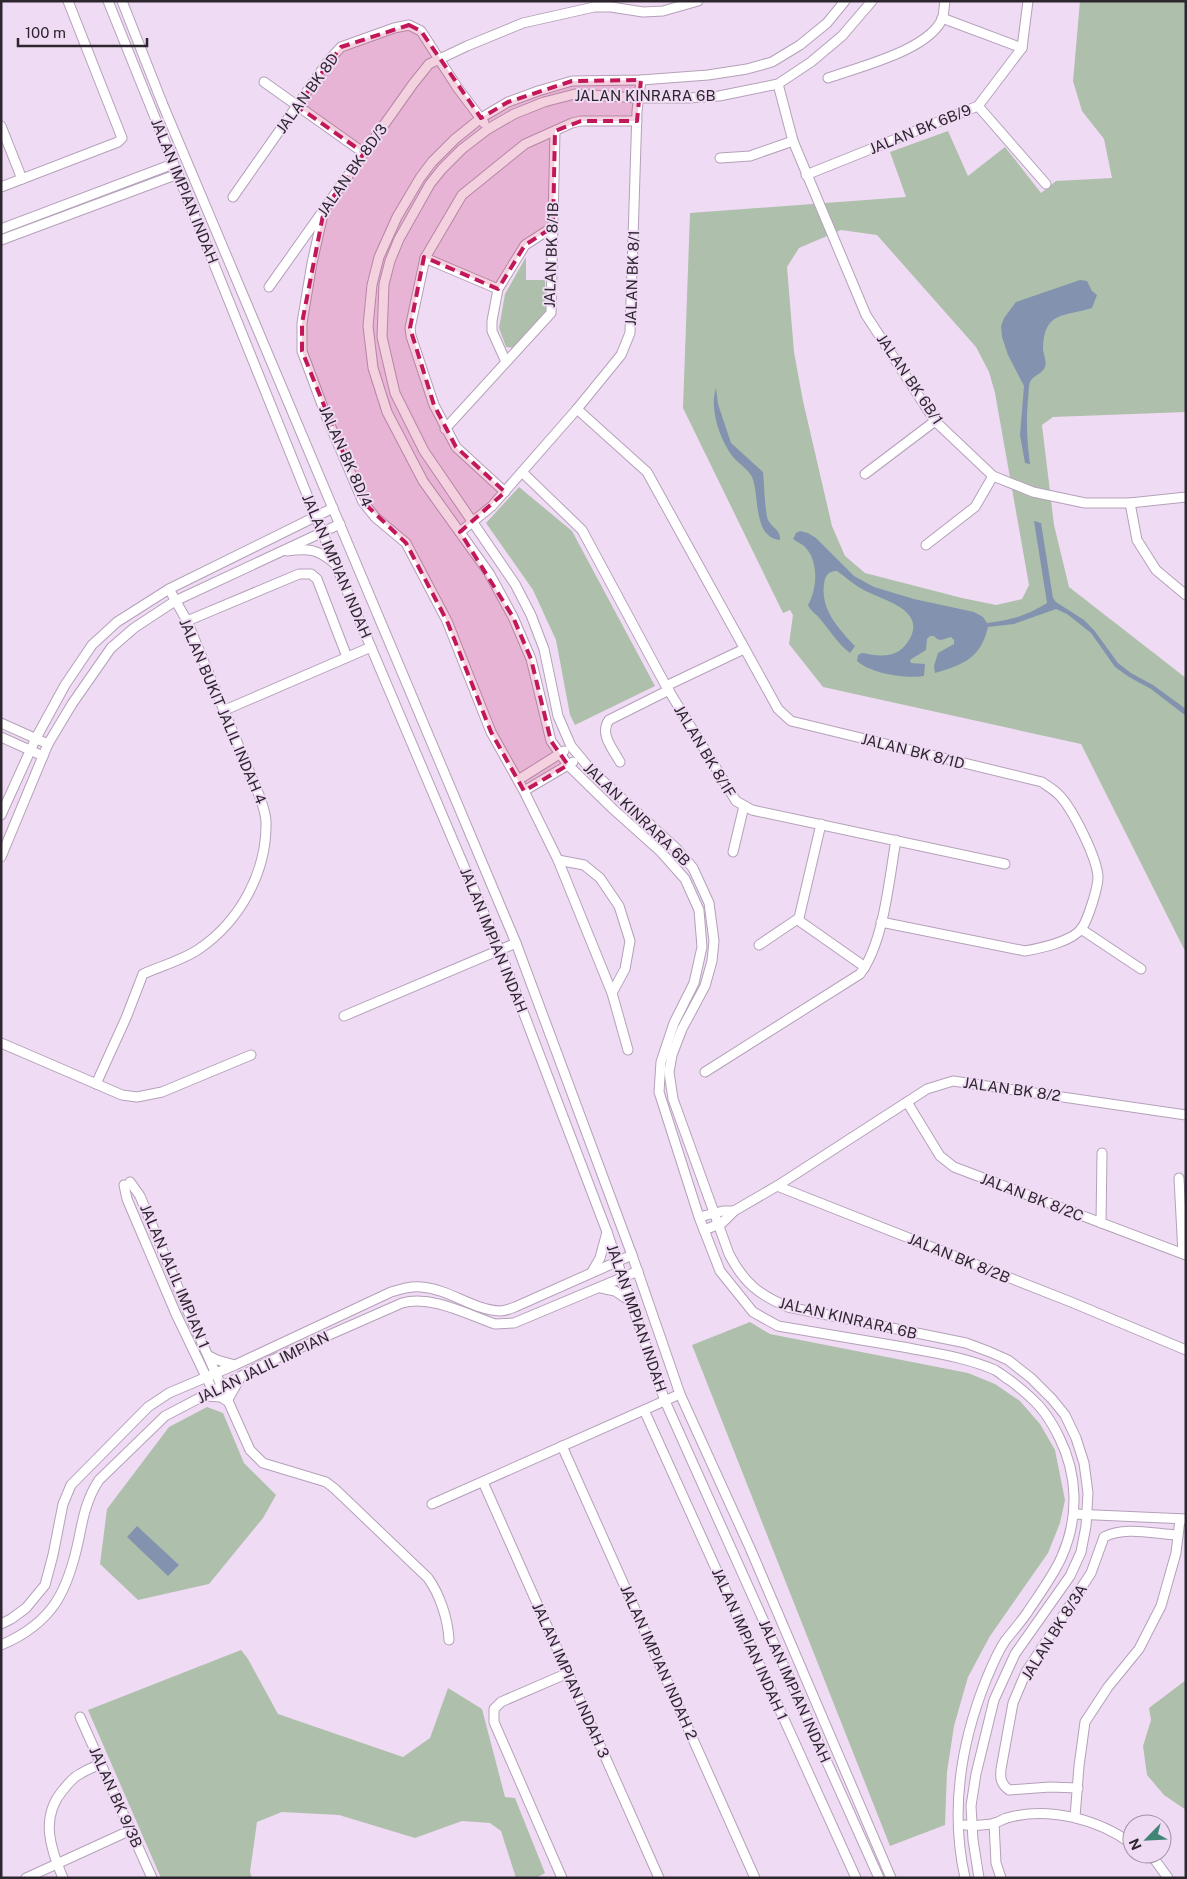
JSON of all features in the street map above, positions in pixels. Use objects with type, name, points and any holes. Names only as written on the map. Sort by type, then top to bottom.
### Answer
[{"type":"street","points":[[1,187],[118,142],[122,138],[68,1]]},
{"type":"street","name":"JALAN IMPIAN INDAH","points":[[108,1],[322,532],[500,951],[607,1232],[665,1401],[879,1878]]},
{"type":"street","name":"JALAN IMPIAN INDAH","points":[[122,1],[163,105],[516,943],[632,1255],[680,1394],[750,1548],[891,1878]]},
{"type":"street","name":"JALAN BK 8D/3","points":[[269,287],[364,152],[429,64],[523,23],[554,15],[594,7],[611,6],[643,12],[698,1]]},
{"type":"street","name":"JALAN KINRARA 6B","points":[[845,1],[827,23],[800,45],[772,62],[747,69],[708,75],[641,80],[572,81],[508,102],[482,118],[455,139],[432,162],[401,210],[379,257],[372,285],[368,326],[373,368],[387,412],[423,481],[489,573],[513,617],[531,660],[551,740],[568,765],[661,852],[679,872],[685,879],[699,910],[702,947],[694,983],[674,1023],[661,1062],[659,1092],[699,1217],[720,1271],[753,1312],[778,1326],[958,1357],[996,1371],[1031,1397],[1049,1417],[1064,1448],[1075,1497],[1074,1514],[1062,1557],[1026,1614],[1004,1643],[986,1678],[971,1720],[961,1768],[958,1824],[965,1878]]},
{"type":"street","name":"JALAN KINRARA 6B","points":[[872,1],[842,36],[811,62],[778,84],[719,96],[688,98],[638,98],[575,94],[544,102],[514,114],[488,130],[454,156],[430,184],[399,239],[390,260],[384,284],[382,337],[394,393],[424,451],[515,584],[531,615],[544,649],[558,716],[571,746],[579,758],[678,849],[693,868],[709,903],[714,941],[712,961],[705,986],[682,1029],[672,1055],[669,1072],[673,1099],[713,1214],[728,1254],[736,1269],[750,1285],[768,1298],[788,1307],[966,1343],[1008,1360],[1031,1378],[1052,1399],[1065,1415],[1076,1438],[1084,1463],[1088,1493],[1088,1515],[1081,1552],[1070,1576],[1015,1654],[994,1700],[976,1774],[971,1806],[971,1825],[979,1878]]},
{"type":"street","points":[[828,78],[903,52],[928,36],[942,18],[945,1]]},
{"type":"street","name":"JALAN BK 6B/9","points":[[806,174],[978,106],[1022,48],[1028,1]]},
{"type":"street","points":[[942,18],[1022,48]]},
{"type":"street","name":"JALAN BK 8D","points":[[233,197],[328,60],[341,47],[394,28],[409,25],[421,31],[457,87],[482,118]]},
{"type":"street","name":"JALAN BK 8/1","points":[[460,532],[492,506],[577,409],[621,355],[630,334],[637,121],[641,80]]},
{"type":"street","points":[[264,82],[364,152]]},
{"type":"street","name":"JALAN BK 6B/1","points":[[778,84],[792,141],[866,314],[935,422],[993,476],[1033,492],[1085,503],[1130,503],[1186,497]]},
{"type":"street","points":[[978,106],[1046,184]]},
{"type":"street","points":[[482,118],[488,130]]},
{"type":"street","points":[[504,492],[456,447],[434,406],[410,328],[425,258],[462,195],[518,148],[581,121],[637,121]]},
{"type":"street","points":[[1,126],[22,179]]},
{"type":"street","name":"JALAN BK 8/1B","points":[[445,429],[551,313],[555,131]]},
{"type":"street","points":[[720,158],[750,156],[792,141]]},
{"type":"street","points":[[1,229],[173,164]]},
{"type":"street","points":[[1,240],[178,174]]},
{"type":"street","name":"JALAN BK 8D/4","points":[[324,210],[312,263],[302,323],[302,351],[327,418],[363,502],[375,516],[406,543],[447,621],[491,732],[524,790],[558,860],[612,993],[628,1050]]},
{"type":"street","points":[[506,362],[492,331],[498,289],[524,245],[553,227]]},
{"type":"street","points":[[425,258],[498,289]]},
{"type":"street","name":"JALAN BK 8/1D","points":[[577,409],[647,472],[778,709],[791,721],[1042,782],[1058,794],[1073,813],[1094,860],[1098,876],[1096,891],[1081,929]]},
{"type":"street","points":[[865,474],[935,422]]},
{"type":"street","name":"JALAN BK 8/1F","points":[[522,472],[582,530],[668,688],[736,801],[752,810],[1005,864]]},
{"type":"street","points":[[926,545],[975,507],[993,476]]},
{"type":"street","points":[[1130,503],[1137,540],[1156,570],[1186,595]]},
{"type":"street","points":[[1,815],[36,738],[65,685],[92,645],[116,622],[169,589],[333,508]]},
{"type":"street","points":[[1,857],[48,744],[104,656],[134,628],[175,601],[340,524]]},
{"type":"street","points":[[279,551],[310,549],[325,556],[337,566]]},
{"type":"street","points":[[187,621],[299,574],[311,574],[316,579],[347,657]]},
{"type":"street","name":"JALAN BUKIT JALIL INDAH 4","points":[[96,1084],[126,1018],[143,974],[198,949],[219,932],[240,908],[258,872],[266,821],[261,800],[225,710],[187,621],[169,589]]},
{"type":"street","points":[[225,710],[371,647]]},
{"type":"street","points":[[620,762],[604,730],[609,720],[744,650]]},
{"type":"street","points":[[1,723],[48,744]]},
{"type":"street","points":[[1,737],[43,756]]},
{"type":"street","points":[[518,780],[571,746]]},
{"type":"street","points":[[524,790],[579,758]]},
{"type":"street","points":[[733,852],[744,806]]},
{"type":"street","points":[[759,945],[800,918],[821,824]]},
{"type":"street","points":[[706,1072],[854,979],[865,967],[871,956],[881,922],[896,840]]},
{"type":"street","points":[[558,860],[584,865],[600,878],[619,906],[630,941],[625,969],[612,993]]},
{"type":"street","points":[[798,920],[865,967]]},
{"type":"street","points":[[881,922],[1025,951],[1047,948],[1065,940],[1081,929],[1140,969]]},
{"type":"street","points":[[344,1016],[516,943]]},
{"type":"street","points":[[1,1043],[122,1095],[138,1097],[162,1092],[251,1055]]},
{"type":"street","name":"JALAN BK 8/2","points":[[777,1186],[927,1089],[953,1081],[1186,1115]]},
{"type":"street","name":"JALAN BK 8/2C","points":[[907,1102],[940,1156],[954,1167],[1184,1255]]},
{"type":"street","points":[[1101,1223],[1102,1153]]},
{"type":"street","points":[[1179,1178],[1184,1255]]},
{"type":"street","name":"JALAN JALIL IMPIAN 1","points":[[209,1394],[207,1377],[176,1314],[130,1205],[127,1184],[134,1186],[142,1200],[250,1450],[263,1463],[326,1482],[335,1488],[428,1578],[434,1586],[449,1626],[450,1640]]},
{"type":"street","points":[[704,1230],[718,1225],[734,1211],[777,1186]]},
{"type":"street","name":"JALAN BK 8/2B","points":[[777,1186],[1071,1302],[1186,1350]]},
{"type":"street","points":[[130,1205],[142,1200]]},
{"type":"street","points":[[699,1217],[723,1211],[734,1211]]},
{"type":"street","points":[[592,1273],[600,1258],[607,1232]]},
{"type":"street","name":"JALAN JALIL IMPIAN","points":[[1,1624],[11,1620],[26,1608],[45,1585],[52,1563],[63,1504],[72,1485],[148,1408],[169,1393],[235,1365],[390,1292],[407,1287],[423,1287],[486,1308],[502,1311],[632,1255]]},
{"type":"street","name":"JALAN JALIL IMPIAN","points":[[1,1645],[21,1636],[36,1626],[51,1608],[66,1586],[91,1493],[99,1480],[165,1416],[270,1361],[402,1303],[413,1300],[435,1303],[494,1324],[504,1324],[514,1322],[638,1272]]},
{"type":"street","points":[[601,1288],[616,1291],[630,1301]]},
{"type":"street","points":[[209,1356],[235,1365]]},
{"type":"street","points":[[192,1384],[199,1369],[199,1362]]},
{"type":"street","points":[[209,1394],[228,1401],[241,1377]]},
{"type":"street","points":[[432,1504],[680,1394]]},
{"type":"street","name":"JALAN IMPIAN INDAH 1","points":[[644,1410],[856,1878]]},
{"type":"street","name":"JALAN IMPIAN INDAH 2","points":[[562,1446],[755,1878]]},
{"type":"street","name":"JALAN IMPIAN INDAH 3","points":[[483,1482],[659,1878]]},
{"type":"street","points":[[1074,1514],[1183,1519],[1177,1535],[1176,1553],[1161,1606],[1139,1649],[1108,1687],[1085,1722],[1075,1817]]},
{"type":"street","name":"JALAN BK 8/3A","points":[[1078,1788],[1050,1787],[1009,1790],[1003,1785],[1000,1778],[1012,1703],[1026,1672],[1091,1573],[1104,1537],[1116,1532],[1177,1535]]},
{"type":"street","points":[[562,1878],[494,1722],[494,1709],[501,1702],[568,1673]]},
{"type":"street","name":"JALAN BK 9/3B","points":[[80,1717],[152,1878]]},
{"type":"street","points":[[63,1878],[52,1852],[48,1826],[50,1812],[56,1799],[79,1774],[101,1764]]},
{"type":"street","points":[[958,1824],[994,1823],[1007,1818],[1042,1814],[1075,1817],[1115,1832],[1122,1837]]},
{"type":"street","points":[[994,1823],[996,1862],[1001,1878]]},
{"type":"street","points":[[26,1878],[131,1830]]},
{"type":"street","points":[[1158,1864],[1168,1878]]},
{"type":"highlighted area","points":[[409,25],[421,31],[481,118],[508,102],[572,81],[641,80],[637,121],[581,121],[555,131],[553,227],[525,245],[498,289],[424,257],[410,328],[434,405],[456,447],[505,492],[460,532],[513,617],[531,659],[551,741],[568,765],[524,791],[491,732],[447,621],[406,543],[363,502],[302,351],[302,323],[324,210],[364,153],[297,106],[341,47]]},
{"type":"green space","points":[[1080,1],[1186,1],[1186,412],[1053,417],[1042,425],[1054,525],[1069,587],[1186,678],[1186,953],[1081,744],[823,687],[789,644],[793,615],[790,610],[783,613],[683,408],[690,213],[906,197],[890,152],[948,131],[968,176],[1005,147],[1041,193],[1056,181],[1112,178],[1104,139],[1082,111],[1073,81]],"holes":[[[841,230],[877,235],[976,347],[989,372],[995,393],[1029,585],[1022,599],[996,605],[865,573],[845,556],[832,526],[803,401],[794,352],[787,267],[799,248]]]},
{"type":"green space","points":[[526,257],[526,280],[545,280],[546,313],[513,348],[506,347],[499,328],[505,294]]},
{"type":"green space","points":[[519,487],[572,531],[655,686],[575,725],[570,715],[556,640],[533,590],[486,523]]},
{"type":"green space","points":[[750,1322],[770,1334],[968,1373],[995,1384],[1020,1401],[1040,1424],[1055,1450],[1065,1500],[1060,1523],[1048,1553],[990,1636],[968,1677],[954,1726],[947,1772],[945,1825],[890,1846],[692,1345]]},
{"type":"green space","points":[[207,1407],[223,1413],[244,1463],[276,1495],[263,1518],[209,1584],[138,1600],[100,1564],[107,1509],[169,1427]]},
{"type":"green space","points":[[241,1650],[248,1659],[278,1714],[403,1757],[430,1738],[448,1688],[482,1709],[505,1797],[515,1798],[545,1873],[536,1878],[516,1878],[501,1831],[490,1823],[462,1821],[415,1838],[339,1815],[282,1812],[257,1822],[250,1872],[252,1878],[161,1878],[88,1710]]},
{"type":"green space","points":[[1186,1680],[1186,1810],[1164,1795],[1147,1775],[1143,1746],[1151,1720],[1149,1708]]},
{"type":"water","points":[[1080,280],[1087,281],[1092,291],[1097,295],[1092,308],[1064,315],[1052,321],[1047,327],[1043,348],[1046,362],[1045,367],[1043,371],[1031,380],[1029,387],[1027,424],[1030,464],[1025,463],[1020,435],[1024,386],[1008,355],[1002,337],[1001,326],[1004,318],[1016,302]]},
{"type":"water","points":[[716,388],[718,404],[731,443],[763,472],[768,520],[778,531],[780,540],[771,537],[765,531],[761,523],[752,477],[733,457],[720,433],[714,405]]},
{"type":"water","points":[[1034,521],[1041,523],[1053,598],[1056,602],[1084,620],[1094,630],[1118,663],[1186,709],[1186,716],[1151,689],[1115,667],[1091,633],[1067,614],[1056,609],[1014,624],[988,627],[985,638],[976,653],[954,667],[935,673],[934,666],[938,653],[954,644],[954,640],[951,637],[941,640],[930,636],[927,639],[926,650],[910,660],[911,663],[925,664],[924,676],[899,676],[863,666],[857,661],[858,655],[862,653],[887,655],[898,652],[903,648],[912,632],[913,623],[910,616],[895,604],[859,588],[837,571],[833,571],[825,579],[824,599],[836,624],[855,646],[850,653],[838,642],[808,605],[815,584],[815,568],[810,554],[805,547],[793,539],[796,533],[800,531],[808,533],[816,538],[854,576],[874,587],[914,599],[974,612],[983,617],[987,623],[1018,617],[1047,603]]},
{"type":"water","points":[[137,1526],[179,1565],[168,1576],[127,1537]]}]
